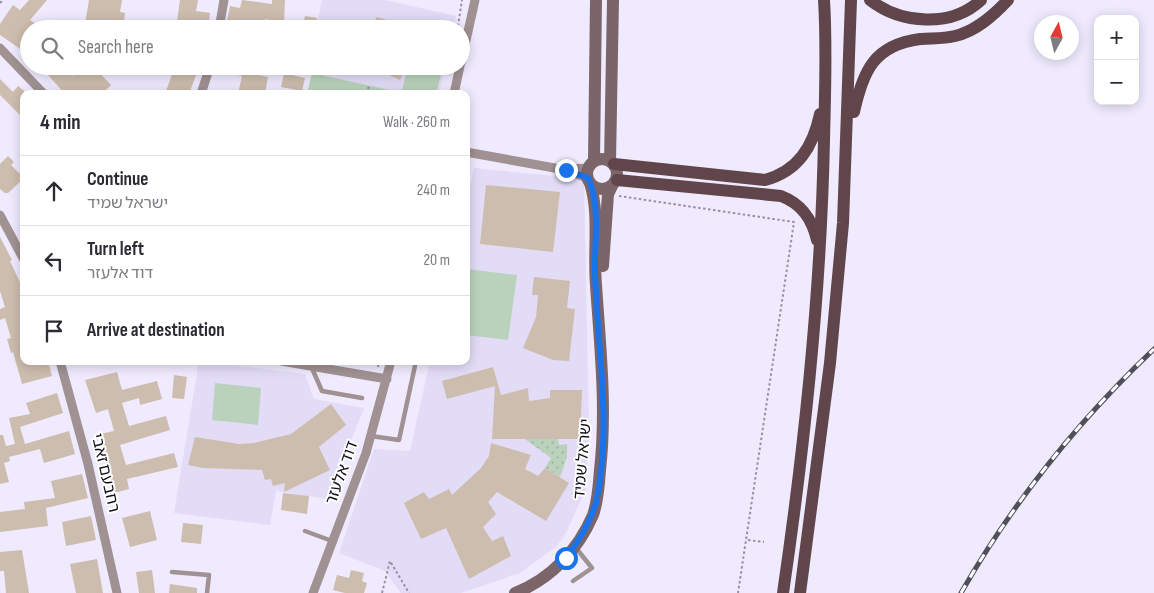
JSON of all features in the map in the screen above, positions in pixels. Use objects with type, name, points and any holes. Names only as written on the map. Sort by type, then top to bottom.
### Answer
[{"type":"main road","points":[[783,593],[806,418],[820,253],[825,82],[824,0]]},
{"type":"main road","points":[[800,593],[832,346],[843,223],[851,0]]},
{"type":"main road","points":[[870,0],[880,8],[897,15],[924,20],[952,16],[981,0]]},
{"type":"main road","points":[[847,148],[862,82],[872,61],[881,53],[900,44],[955,36],[970,30],[995,14],[1008,0]]},
{"type":"main road","points":[[612,162],[765,180],[776,176],[800,161],[808,146],[819,120],[825,82]]},
{"type":"main road","points":[[612,187],[781,196],[799,206],[807,215],[813,225],[820,253]]},
{"type":"street","points":[[220,20],[224,0]]},
{"type":"street","name":"ישראל שמיד","points":[[519,592],[555,569],[575,546],[593,513],[599,482],[604,425],[595,272],[594,196],[590,172],[596,0]]},
{"type":"street","points":[[590,172],[602,189],[612,187],[618,172],[612,162],[613,0]]},
{"type":"street","points":[[469,20],[473,1]]},
{"type":"street","points":[[0,48],[20,69]]},
{"type":"street","points":[[26,75],[40,90]]},
{"type":"street","points":[[202,90],[207,75]]},
{"type":"street","points":[[455,90],[458,75]]},
{"type":"street","points":[[470,153],[566,170],[590,172]]},
{"type":"street","points":[[590,172],[602,158],[612,162]]},
{"type":"street","name":"ישראל שמיד","points":[[601,353],[604,240],[612,187]]},
{"type":"street","points":[[0,215],[20,252]]},
{"type":"street","name":"רחבעם זאבי","points":[[61,365],[88,464],[117,593]]},
{"type":"street","points":[[311,365],[387,378]]},
{"type":"street","name":"דוד אלעזר","points":[[313,593],[371,436],[390,365]]},
{"type":"lane","points":[[311,365],[322,392],[362,398]]},
{"type":"lane","points":[[371,436],[399,440],[415,365]]},
{"type":"lane","points":[[305,531],[332,541]]},
{"type":"lane","points":[[573,581],[592,568],[575,546]]},
{"type":"lane","points":[[172,572],[209,575],[206,593]]},
{"type":"path","points":[[0,3],[3,0]]},
{"type":"path","points":[[459,20],[462,0]]},
{"type":"path","points":[[368,90],[369,85]]},
{"type":"path","points":[[612,187],[794,222],[748,540],[738,593]]},
{"type":"path","points":[[748,540],[764,542]]},
{"type":"path","points":[[382,593],[390,561],[409,593]]},
{"type":"shaded area","points":[[322,0],[385,0],[456,16],[455,20],[318,20]]},
{"type":"shaded area","points":[[320,75],[443,75],[440,90],[389,90]]},
{"type":"shaded area","points":[[474,168],[584,179],[589,430],[586,489],[565,535],[556,547],[520,573],[461,593],[401,593],[385,571],[339,553],[374,449],[410,451],[429,365],[470,365],[470,186]]},
{"type":"shaded area","points":[[198,365],[232,365],[305,374],[314,399],[364,408],[328,499],[276,491],[270,525],[174,513]]},
{"type":"green space","points":[[312,75],[321,75],[390,90],[308,90]]},
{"type":"green space","points":[[406,75],[441,75],[437,90],[402,90]]},
{"type":"green space","points":[[470,269],[517,275],[508,340],[470,335]]},
{"type":"green space","points":[[215,383],[261,388],[258,425],[212,420]]},
{"type":"green space","points":[[525,439],[558,439],[559,445],[567,444],[567,457],[560,477],[545,468],[551,458]]},
{"type":"building","points":[[29,0],[47,0],[30,20],[20,20],[20,49],[0,35],[0,24],[13,5],[20,10]]},
{"type":"building","points":[[89,0],[122,0],[120,12],[125,13],[124,20],[86,20]]},
{"type":"building","points":[[180,0],[198,0],[196,11],[210,13],[209,20],[177,20]]},
{"type":"building","points":[[242,0],[272,4],[272,0],[285,0],[284,20],[227,20],[230,6],[240,8]]},
{"type":"building","points":[[305,16],[317,18],[317,20],[304,20]]},
{"type":"building","points":[[376,17],[387,20],[376,20]]},
{"type":"building","points":[[48,75],[102,75],[111,85],[106,90],[61,90]]},
{"type":"building","points":[[172,75],[196,75],[190,90],[166,90]]},
{"type":"building","points":[[238,75],[268,77],[266,90],[239,90],[242,76]]},
{"type":"building","points":[[284,75],[305,78],[302,90],[281,87]]},
{"type":"building","points":[[389,75],[402,75],[400,80]]},
{"type":"building","points":[[0,79],[13,92],[18,86],[23,90],[20,90],[20,115],[0,95]]},
{"type":"building","points":[[8,156],[14,162],[11,165],[20,174],[20,182],[8,193],[0,189],[0,164]]},
{"type":"building","points":[[486,185],[560,192],[553,252],[480,244]]},
{"type":"building","points":[[0,237],[12,260],[10,261],[20,282],[20,365],[49,365],[52,376],[22,384],[13,352],[11,353],[7,339],[11,338],[5,318],[0,320],[0,309],[5,307],[0,291]]},
{"type":"building","points":[[534,277],[570,281],[567,308],[575,309],[569,361],[553,360],[523,348],[536,317],[538,295],[532,295]]},
{"type":"building","points":[[493,367],[501,395],[528,388],[529,401],[550,398],[550,390],[582,390],[580,439],[492,439],[495,386],[447,399],[442,381]]},
{"type":"building","points":[[117,372],[122,390],[157,381],[162,399],[140,405],[139,398],[122,403],[129,426],[166,416],[170,430],[120,445],[126,465],[174,453],[178,467],[127,479],[129,489],[114,493],[100,434],[114,431],[108,409],[96,413],[85,380]]},
{"type":"building","points":[[174,375],[187,377],[184,399],[172,398]]},
{"type":"building","points":[[57,393],[63,413],[20,427],[25,444],[69,431],[75,454],[44,463],[40,449],[9,457],[10,461],[4,463],[9,482],[0,484],[0,435],[3,435],[6,446],[15,444],[9,418],[30,414],[26,403]]},
{"type":"building","points":[[331,404],[346,425],[319,447],[330,470],[284,492],[285,483],[273,486],[271,479],[265,480],[262,470],[203,468],[188,465],[195,437],[239,444],[254,443],[291,434]]},
{"type":"building","points":[[491,443],[531,455],[525,469],[538,476],[545,468],[569,483],[546,521],[497,492],[488,502],[496,514],[483,527],[492,541],[503,536],[511,556],[469,579],[446,528],[421,539],[404,503],[424,492],[429,499],[449,489],[452,495],[481,468],[489,456]]},
{"type":"building","points":[[82,474],[88,498],[46,508],[48,526],[0,532],[0,512],[25,509],[24,502],[55,498],[51,481]]},
{"type":"building","points":[[283,493],[309,496],[307,514],[281,510]]},
{"type":"building","points":[[150,511],[157,540],[130,547],[122,518]]},
{"type":"building","points":[[91,516],[96,540],[66,546],[62,522]]},
{"type":"building","points":[[183,523],[203,525],[201,544],[181,542]]},
{"type":"building","points":[[22,550],[29,593],[6,593],[4,571],[0,571],[0,552]]},
{"type":"building","points":[[97,559],[103,593],[76,593],[70,564]]},
{"type":"building","points":[[152,570],[155,593],[139,593],[136,572]]},
{"type":"building","points":[[351,570],[364,573],[362,581],[367,583],[364,593],[345,593],[333,590],[337,575],[349,578]]},
{"type":"building","points":[[170,584],[197,588],[197,593],[169,593]]},
{"type":"railway","points":[[961,593],[1002,527],[1048,464],[1099,405],[1154,349]]},
{"type":"route","points":[[566,170],[588,178],[594,196],[595,272],[604,425],[597,498],[593,513],[584,532],[566,558]]}]
